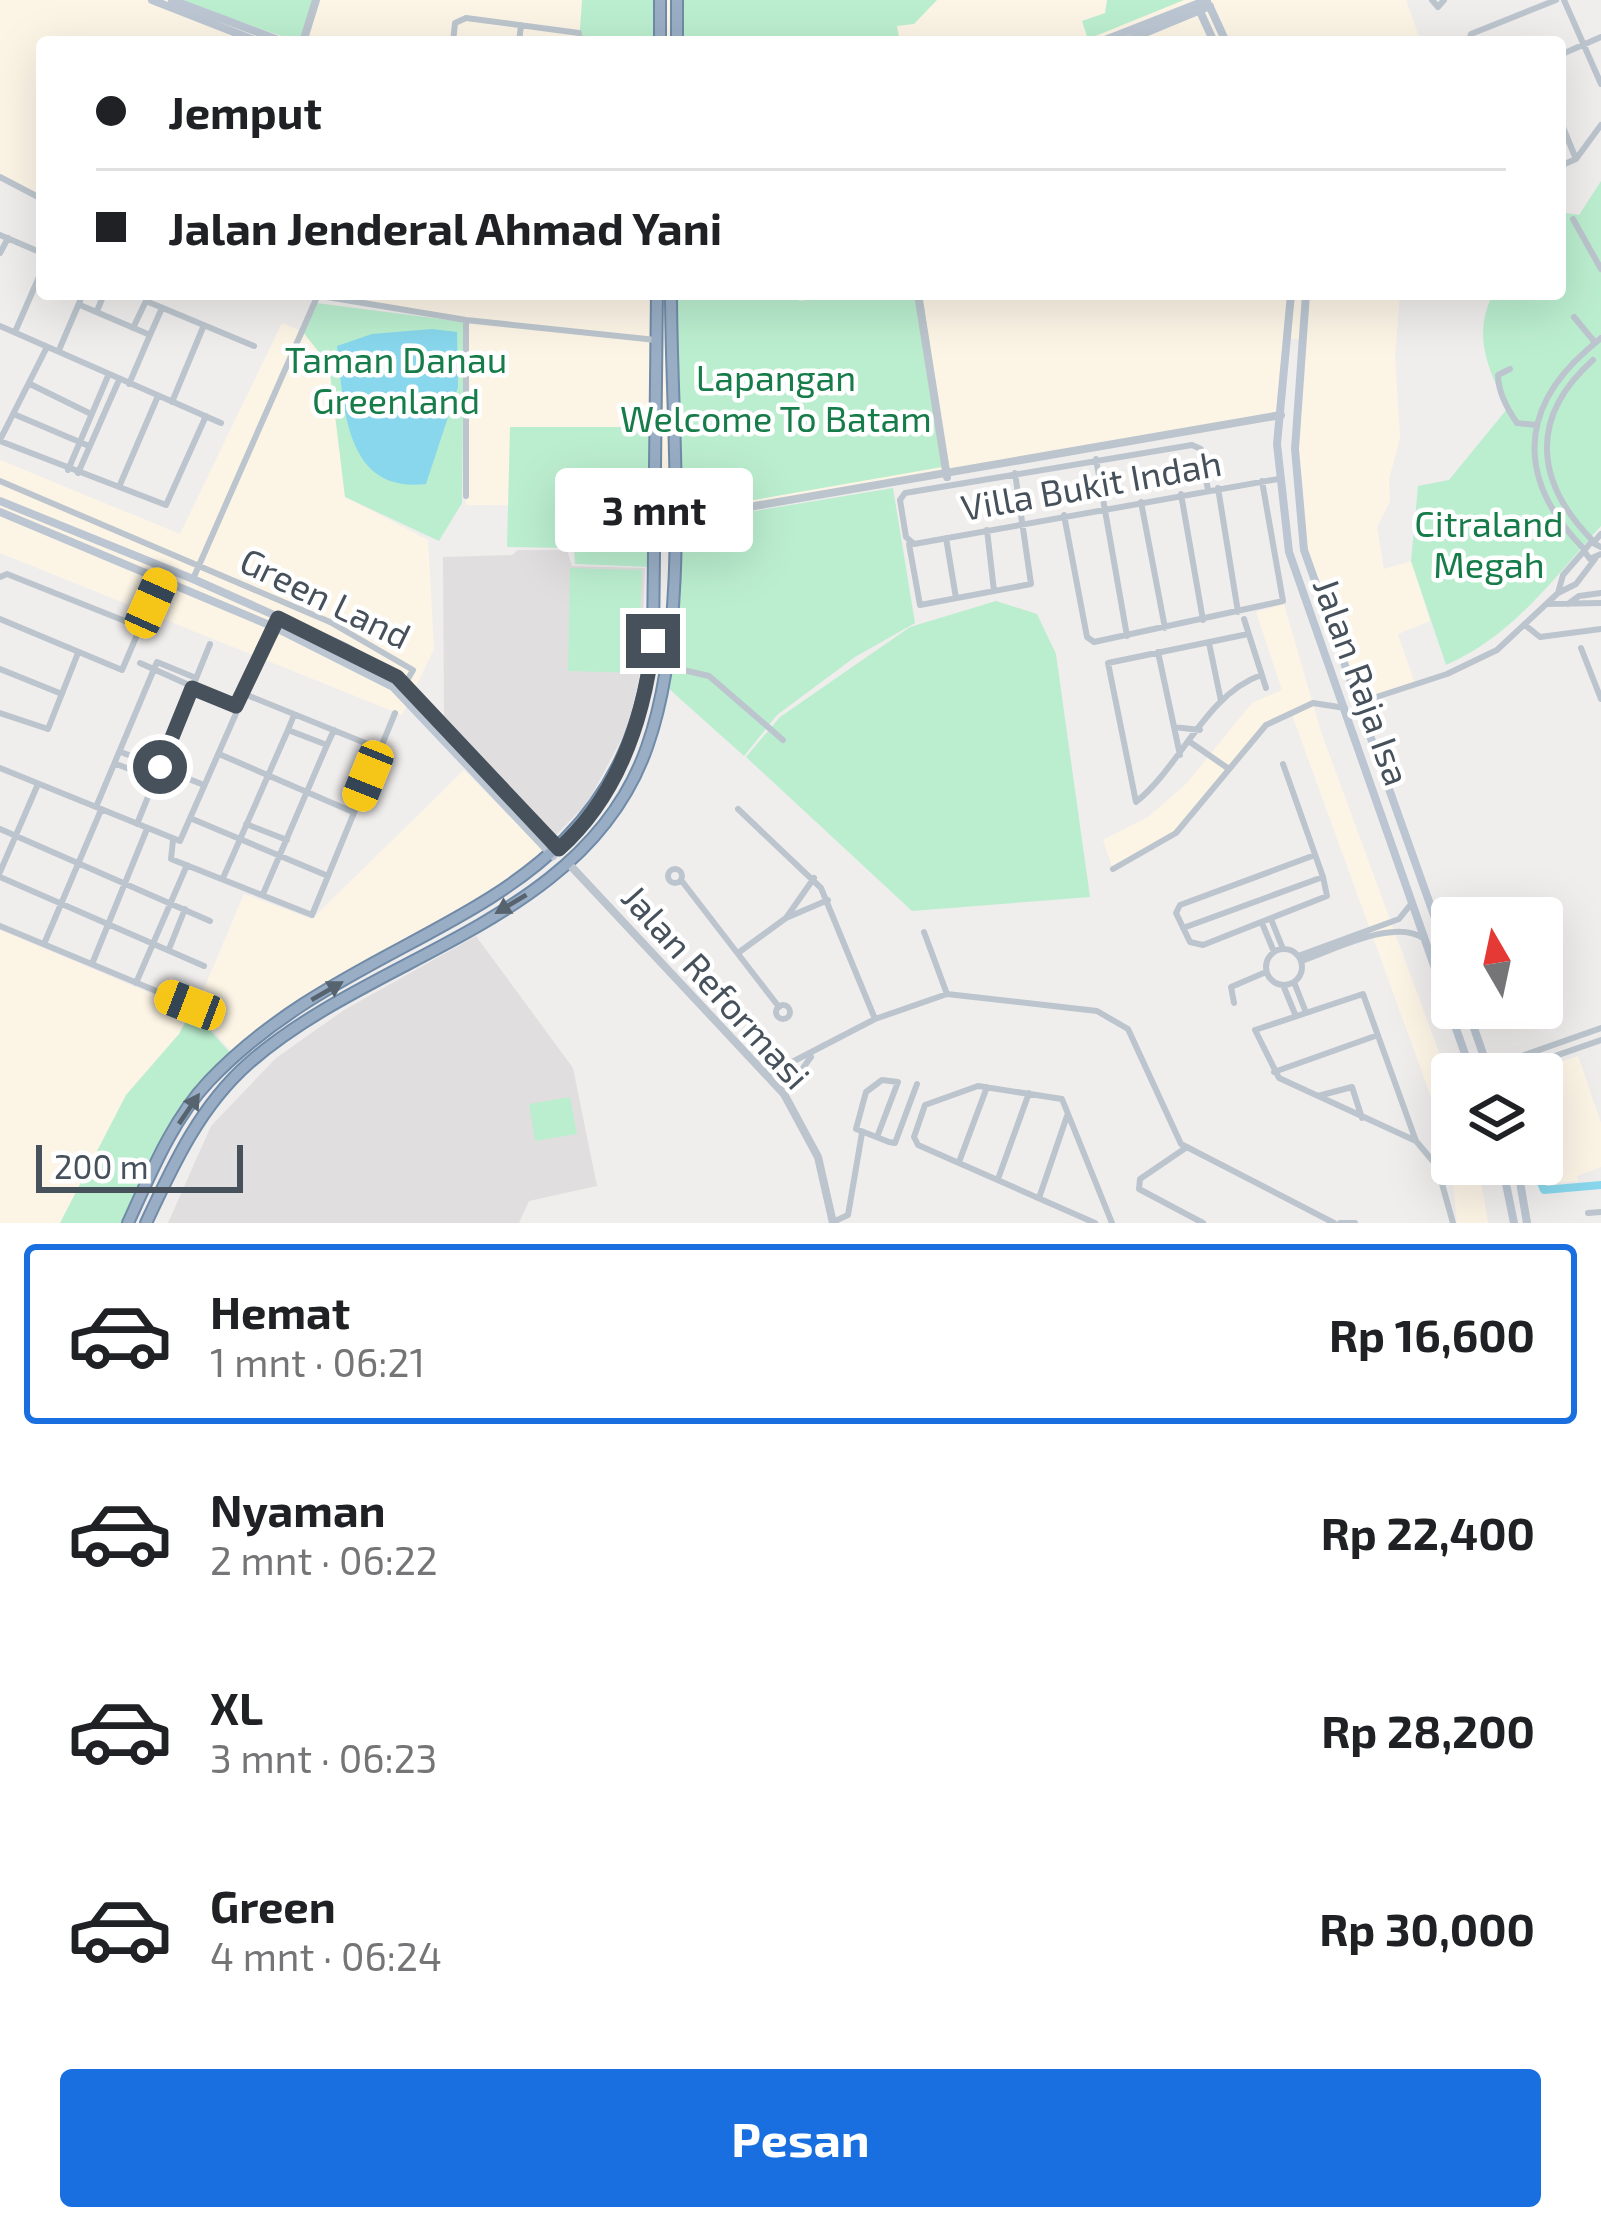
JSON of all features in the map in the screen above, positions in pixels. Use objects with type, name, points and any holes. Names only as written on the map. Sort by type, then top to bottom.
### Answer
[{"type":"highway","points":[[660,0],[660,36]]},
{"type":"highway","points":[[677,0],[677,36]]},
{"type":"highway","points":[[128,1223],[185,1113],[205,1085],[243,1048],[283,1017],[483,904],[556,853],[597,806],[630,748],[647,694],[653,641],[657,300]]},
{"type":"highway","points":[[146,1223],[184,1143],[253,1060],[302,1023],[530,893],[568,863],[610,814],[646,752],[666,666],[673,520],[671,300]]},
{"type":"highway","points":[[656,424],[671,424]]},
{"type":"highway","points":[[243,1048],[253,1060]]},
{"type":"main road","points":[[152,0],[244,36]]},
{"type":"main road","points":[[172,0],[268,36]]},
{"type":"main road","points":[[1116,36],[1204,3]]},
{"type":"main road","points":[[1135,36],[1204,3]]},
{"type":"main road","points":[[1204,3],[1212,36]]},
{"type":"main road","points":[[1204,3],[1223,36]]},
{"type":"main road","name":"Jalan Raja Isa","points":[[1291,300],[1278,478],[1294,568],[1465,1053]]},
{"type":"main road","name":"Jalan Raja Isa","points":[[1306,300],[1295,486],[1308,564],[1431,907]]},
{"type":"main road","points":[[1288,338],[1303,340]]},
{"type":"main road","points":[[0,501],[193,579],[401,693],[556,853]]},
{"type":"main road","points":[[0,512],[161,579],[311,632],[405,684],[556,853]]},
{"type":"main road","points":[[1294,568],[1308,564]]},
{"type":"main road","points":[[1394,844],[1407,839]]},
{"type":"main road","points":[[1506,1185],[1514,1223]]},
{"type":"main road","points":[[1521,1185],[1527,1223]]},
{"type":"street","points":[[305,36],[316,0]]},
{"type":"street","points":[[1204,3],[1220,0]]},
{"type":"street","points":[[1432,0],[1438,7],[1444,0]]},
{"type":"street","points":[[1470,36],[1560,0],[1601,84]]},
{"type":"street","points":[[455,36],[461,19],[579,36]]},
{"type":"street","points":[[519,36],[521,25]]},
{"type":"street","points":[[1566,52],[1601,38]]},
{"type":"street","points":[[1566,163],[1576,159],[1601,125]]},
{"type":"street","points":[[1566,135],[1576,159]]},
{"type":"street","points":[[0,177],[36,197]]},
{"type":"street","points":[[1573,219],[1601,269]]},
{"type":"street","points":[[0,253],[4,237],[36,250]]},
{"type":"street","points":[[0,343],[36,280]]},
{"type":"street","points":[[59,350],[81,300]]},
{"type":"street","points":[[97,311],[102,300]]},
{"type":"street","name":"Green Land","points":[[193,579],[311,300]]},
{"type":"street","points":[[344,300],[466,320],[656,340]]},
{"type":"street","points":[[919,300],[947,477]]},
{"type":"street","points":[[133,328],[146,301],[254,346]]},
{"type":"street","points":[[80,304],[151,335]]},
{"type":"street","points":[[129,384],[162,308]]},
{"type":"street","points":[[1574,317],[1597,339],[1553,386],[1536,425],[1538,478],[1554,517],[1584,550],[1598,550]]},
{"type":"street","points":[[466,320],[466,496]]},
{"type":"street","points":[[172,402],[204,326]]},
{"type":"street","points":[[7,329],[221,423]]},
{"type":"street","points":[[48,345],[0,440],[68,470],[170,504],[206,416]]},
{"type":"street","points":[[1587,350],[1597,361],[1559,398],[1546,439],[1549,475],[1564,510],[1598,550]]},
{"type":"street","points":[[1510,369],[1498,375],[1498,382],[1512,416],[1517,423],[1536,425]]},
{"type":"street","points":[[68,470],[108,376]]},
{"type":"street","points":[[78,473],[119,380]]},
{"type":"street","points":[[30,384],[92,414]]},
{"type":"street","points":[[119,488],[158,396]]},
{"type":"street","points":[[16,415],[89,446]]},
{"type":"street","points":[[673,520],[947,477],[1281,415]]},
{"type":"street","points":[[1535,439],[1546,439]]},
{"type":"street","points":[[1015,473],[1033,582],[916,602],[903,494],[1015,473],[1096,459],[1196,446],[1208,490]]},
{"type":"street","points":[[1096,459],[1126,636]]},
{"type":"street","name":"Villa Bukit Indah","points":[[912,543],[1278,478]]},
{"type":"street","points":[[0,481],[200,566]]},
{"type":"street","points":[[1064,515],[1087,637],[1094,643],[1241,615],[1282,601],[1262,481]]},
{"type":"street","points":[[1218,488],[1241,615],[1266,688]]},
{"type":"street","points":[[1181,494],[1204,620]]},
{"type":"street","points":[[1141,502],[1165,628]]},
{"type":"street","points":[[1554,517],[1564,510]]},
{"type":"street","points":[[92,536],[98,523]]},
{"type":"street","points":[[987,530],[994,591]]},
{"type":"street","points":[[1358,703],[1461,669],[1498,650],[1558,593],[1576,584],[1598,550],[1601,534]]},
{"type":"street","points":[[946,538],[956,598]]},
{"type":"street","points":[[1558,593],[1563,575],[1584,550],[1598,550]]},
{"type":"street","name":"Green Land","points":[[200,566],[320,618],[413,670],[405,684]]},
{"type":"street","points":[[0,577],[7,574],[140,627]]},
{"type":"street","points":[[0,620],[122,670],[161,579]]},
{"type":"street","points":[[1568,604],[1579,596],[1601,592]]},
{"type":"street","points":[[1547,604],[1601,603]]},
{"type":"street","points":[[311,632],[320,618]]},
{"type":"street","points":[[0,768],[181,840],[276,622]]},
{"type":"street","points":[[1525,626],[1540,637],[1601,629]]},
{"type":"street","points":[[1248,634],[1108,663],[1136,802],[1171,771],[1221,701],[1237,685],[1261,675]]},
{"type":"street","points":[[1209,643],[1221,701]]},
{"type":"street","points":[[137,825],[210,644]]},
{"type":"street","points":[[1581,648],[1597,678],[1601,699]]},
{"type":"street","points":[[0,712],[48,729],[78,652]]},
{"type":"street","points":[[1158,652],[1180,755]]},
{"type":"street","points":[[140,662],[236,706]]},
{"type":"street","points":[[44,944],[154,669],[161,662],[196,678]]},
{"type":"street","points":[[666,666],[709,676],[783,740]]},
{"type":"street","points":[[0,669],[62,694]]},
{"type":"street","points":[[1218,682],[1237,685]]},
{"type":"street","points":[[242,693],[380,748]]},
{"type":"street","points":[[1113,869],[1175,833],[1254,735],[1290,711],[1313,703],[1345,708]]},
{"type":"street","points":[[173,840],[169,856],[312,915],[395,713]]},
{"type":"street","points":[[223,878],[294,714]]},
{"type":"street","points":[[1174,727],[1202,730]]},
{"type":"street","points":[[288,730],[327,745]]},
{"type":"street","points":[[263,894],[334,730]]},
{"type":"street","points":[[1190,742],[1229,769]]},
{"type":"street","points":[[122,752],[204,785]]},
{"type":"street","points":[[217,753],[353,812]]},
{"type":"street","points":[[116,764],[156,779]]},
{"type":"street","points":[[1283,764],[1323,877],[1325,898],[1196,946],[1183,928],[1177,913],[1180,905],[1315,855]]},
{"type":"street","points":[[38,784],[0,874],[204,966]]},
{"type":"street","points":[[738,809],[814,878],[828,900],[875,1018]]},
{"type":"street","points":[[190,818],[328,876]]},
{"type":"street","points":[[246,824],[287,841]]},
{"type":"street","points":[[0,829],[210,921]]},
{"type":"street","points":[[91,965],[147,829]]},
{"type":"street","name":"Jalan Reformasi","points":[[568,863],[784,1094],[818,1157],[833,1222]]},
{"type":"street","points":[[136,983],[187,864]]},
{"type":"street","points":[[1183,928],[1323,877]]},
{"type":"street","points":[[786,918],[814,878]]},
{"type":"street","points":[[681,880],[779,1007]]},
{"type":"street","points":[[1300,959],[1399,919],[1409,911],[1413,896]]},
{"type":"street","points":[[738,953],[786,918],[828,900]]},
{"type":"street","points":[[169,949],[185,909]]},
{"type":"street","points":[[1266,921],[1279,950],[1300,959],[1405,932],[1417,933],[1430,944]]},
{"type":"street","points":[[0,926],[190,1005]]},
{"type":"street","points":[[924,932],[947,994]]},
{"type":"street","points":[[1234,1004],[1231,987],[1266,972],[1279,950]]},
{"type":"street","points":[[1300,959],[1294,982],[1305,1010]]},
{"type":"street","points":[[1266,972],[1283,985],[1294,1014]]},
{"type":"street","points":[[1283,985],[1294,982]]},
{"type":"street","points":[[1416,1141],[1314,1097],[1274,1072],[1254,1033],[1294,1014],[1361,993],[1416,1141],[1437,1166],[1453,1223]]},
{"type":"street","points":[[767,1075],[811,1057],[875,1018],[947,994],[1097,1011],[1128,1029],[1175,1136],[1187,1148],[1337,1223],[1354,1223]]},
{"type":"street","points":[[1536,1053],[1601,1028]]},
{"type":"street","points":[[1274,1072],[1379,1035]]},
{"type":"street","points":[[1563,1054],[1601,1040]]},
{"type":"street","points":[[1564,1042],[1568,1052]]},
{"type":"street","points":[[784,1094],[811,1057]]},
{"type":"street","points":[[877,1136],[898,1086],[895,1079],[866,1091],[855,1126],[862,1132],[877,1136],[897,1141],[917,1084]]},
{"type":"street","points":[[1095,1223],[915,1142],[922,1110],[930,1100],[966,1087],[1059,1097],[1112,1223]]},
{"type":"street","points":[[959,1162],[987,1087]]},
{"type":"street","points":[[1314,1097],[1352,1087],[1362,1118]]},
{"type":"street","points":[[998,1180],[1029,1093]]},
{"type":"street","points":[[1039,1198],[1068,1114]]},
{"type":"street","points":[[833,1222],[848,1215],[862,1132]]},
{"type":"street","points":[[1187,1148],[1138,1185],[1146,1197],[1203,1223]]},
{"type":"street","points":[[1588,1213],[1601,1213]]},
{"type":"shaded area","points":[[0,0],[1406,0],[1419,36],[36,36],[36,196],[0,177]]},
{"type":"shaded area","points":[[345,300],[1400,300],[1395,357],[1400,438],[1389,479],[1390,501],[1377,527],[1384,569],[1411,561],[1430,621],[1398,634],[1415,684],[1358,703],[1308,564],[1295,486],[1302,340],[1289,338],[1281,415],[947,477],[634,524],[634,506],[466,505],[465,320]]},
{"type":"shaded area","points":[[282,323],[303,332],[329,365],[345,497],[428,540],[434,649],[402,715],[0,553],[0,460],[180,534]]},
{"type":"shaded area","points":[[518,550],[567,550],[572,566],[645,568],[641,668],[630,723],[588,802],[553,838],[444,717],[443,557],[512,555]]},
{"type":"shaded area","points":[[1284,604],[1321,732],[1439,1053],[1431,1053],[1431,1097],[1291,712],[1266,725],[1176,833],[1113,869],[1103,840],[1148,817],[1186,784],[1252,703],[1282,690],[1256,612]]},
{"type":"shaded area","points":[[464,770],[547,855],[514,882],[283,1014],[233,1053],[195,1010],[244,894],[312,919]]},
{"type":"shaded area","points":[[0,930],[190,1010],[179,1034],[126,1095],[60,1223],[0,1223]]},
{"type":"shaded area","points":[[476,936],[573,1068],[597,1186],[529,1201],[519,1223],[168,1223],[211,1126],[276,1058],[344,1010]]},
{"type":"shaded area","points":[[1578,1056],[1601,1123],[1601,1167],[1577,1176],[1578,1181],[1563,1182],[1563,1061]]},
{"type":"shaded area","points":[[1453,1185],[1482,1185],[1488,1223],[1457,1223]]},
{"type":"green space","points":[[178,0],[313,0],[301,36],[282,36]]},
{"type":"green space","points":[[582,0],[658,0],[659,36],[579,36]]},
{"type":"green space","points":[[680,0],[937,0],[914,24],[897,26],[899,36],[681,36]]},
{"type":"green space","points":[[1107,0],[1184,0],[1087,36],[1082,21],[1105,13]]},
{"type":"green space","name":"Citraland Megah","points":[[1601,181],[1601,526],[1512,622],[1446,665],[1411,561],[1418,486],[1449,480],[1507,409],[1485,352],[1487,309],[1491,300],[1566,300],[1566,213],[1579,215]]},
{"type":"green space","name":"Lapangan Welcome To Batam","points":[[675,300],[923,300],[948,466],[679,513]]},
{"type":"green space","name":"Taman Danau Greenland","points":[[316,303],[464,322],[462,503],[439,541],[345,497],[329,365],[303,332]]},
{"type":"green space","points":[[510,427],[653,427],[651,567],[575,564],[574,548],[507,547]]},
{"type":"green space","points":[[893,488],[915,623],[855,657],[777,715],[744,756],[668,688],[676,524]]},
{"type":"green space","points":[[570,568],[642,570],[638,673],[568,671]]},
{"type":"green space","points":[[996,601],[1037,614],[1056,654],[1090,897],[912,911],[746,757],[780,717],[910,627]]},
{"type":"green space","points":[[192,1010],[233,1056],[185,1113],[128,1223],[60,1223],[126,1095],[179,1034]]},
{"type":"green space","points":[[570,1097],[577,1134],[535,1141],[529,1104]]},
{"type":"water","points":[[457,332],[458,387],[426,484],[399,483],[378,475],[353,440],[337,346],[372,334]]},
{"type":"waterway","points":[[1542,1185],[1544,1190],[1601,1185]]},
{"type":"route","points":[[160,767],[192,688],[236,706],[278,618],[346,647],[397,677],[559,849],[597,806],[630,748],[647,694],[653,641]]}]
